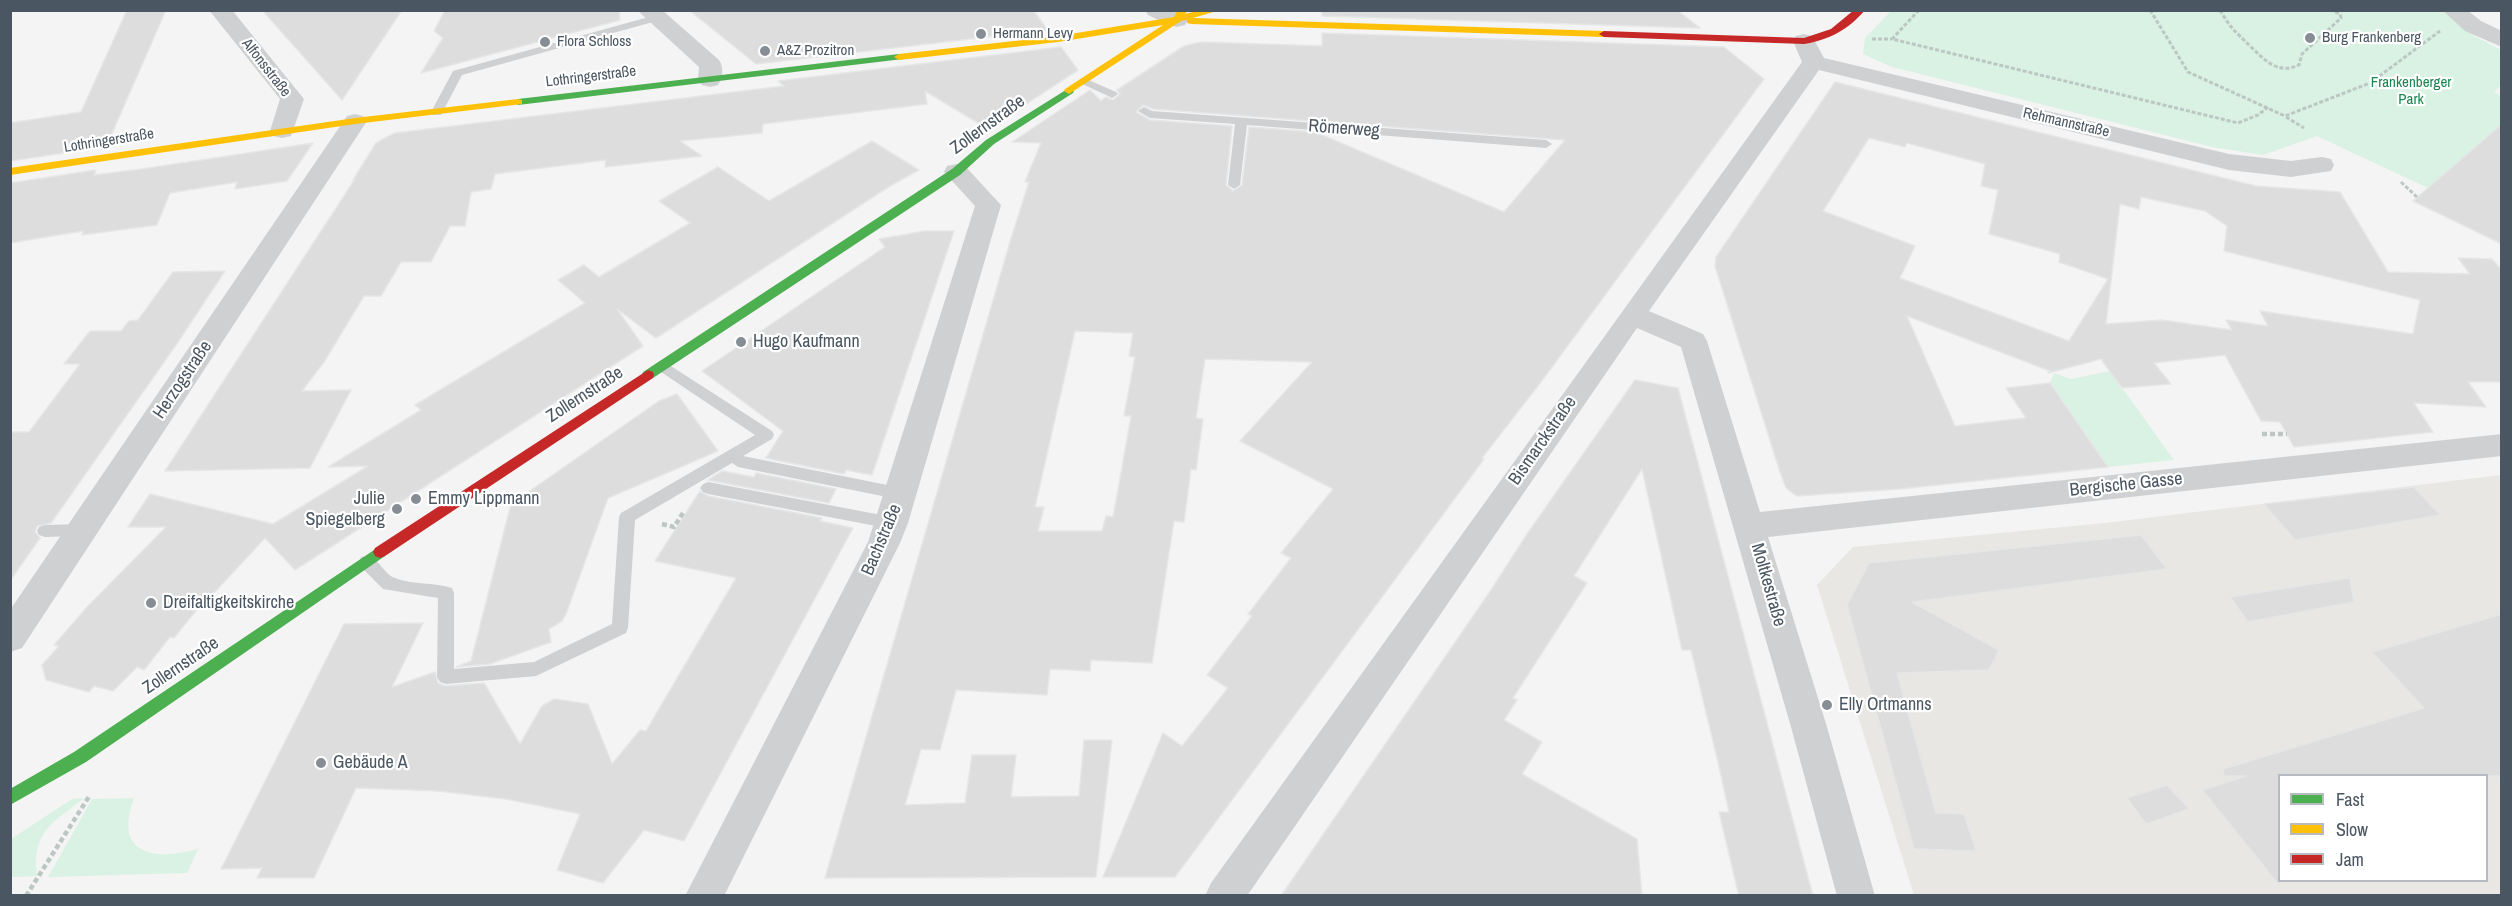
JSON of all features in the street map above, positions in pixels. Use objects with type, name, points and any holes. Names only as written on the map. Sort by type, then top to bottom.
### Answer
[{"type":"street","name":"Alfonsstraße","points":[[220,10],[292,99],[282,131]]},
{"type":"street","points":[[1156,10],[1180,15],[1808,52],[1822,39],[1835,34],[1860,10]]},
{"type":"street","points":[[1180,15],[1215,10]]},
{"type":"street","points":[[2453,10],[2473,26],[2502,40]]},
{"type":"street","points":[[652,14],[711,65],[710,80]]},
{"type":"street","name":"Lothringerstraße","points":[[10,172],[355,121],[1052,40],[1180,15]]},
{"type":"street","name":"Zollernstraße","points":[[10,798],[80,757],[367,562],[956,172],[990,142],[1180,15]]},
{"type":"street","name":"Rehmannstraße","points":[[1808,52],[2229,162],[2291,169],[2322,165]]},
{"type":"street","name":"Bismarckstraße","points":[[1224,896],[1632,315],[1808,52]]},
{"type":"street","name":"Herzogstraße","points":[[10,639],[355,121]]},
{"type":"street","name":"Bachstraße","points":[[704,896],[884,543],[902,494],[988,205],[956,172]]},
{"type":"street","name":"Moltkestraße","points":[[1632,315],[1693,341],[1750,526],[1856,896]]},
{"type":"street","name":"Bergische Gasse","points":[[1750,526],[2502,446]]},
{"type":"lane","points":[[437,112],[456,73],[652,14]]},
{"type":"lane","points":[[1084,81],[1112,94]]},
{"type":"lane","name":"Römerweg","points":[[1144,111],[1150,114],[1546,144]]},
{"type":"lane","points":[[1234,185],[1241,121]]},
{"type":"lane","points":[[367,562],[389,584],[446,593],[446,677],[536,669],[620,628],[627,517],[767,435],[663,366]]},
{"type":"lane","points":[[738,461],[902,494]]},
{"type":"lane","points":[[708,488],[891,523]]},
{"type":"lane","points":[[45,531],[83,530]]},
{"type":"path","points":[[1919,10],[1892,39],[2238,123],[2258,115],[2268,107]]},
{"type":"path","points":[[2150,10],[2188,72],[2268,107],[2304,128]]},
{"type":"path","points":[[2220,10],[2235,34],[2255,50],[2257,56],[2264,62],[2285,69],[2299,65],[2301,54],[2341,18],[2340,14],[2331,10]]},
{"type":"path","points":[[2285,116],[2370,83],[2442,30],[2473,26]]},
{"type":"path","points":[[2401,182],[2417,197]]},
{"type":"path","points":[[2262,434],[2287,434]]},
{"type":"path","points":[[27,896],[96,785]]},
{"type":"shaded area","points":[[2501,475],[2501,895],[1914,895],[1817,585],[1853,547],[2105,523]]},
{"type":"green space","name":"Frankenberger Park","points":[[1891,11],[2442,11],[2474,36],[2501,50],[2501,85],[2494,92],[2501,96],[2501,125],[2428,188],[2317,136],[2263,155],[2212,147],[1892,67],[1863,54],[1865,38]]},
{"type":"green space","points":[[2110,371],[2174,460],[2108,467],[2050,383],[2054,373],[2071,379]]},
{"type":"green space","points":[[84,798],[52,823],[41,838],[37,855],[37,876],[11,877],[11,839],[72,799]]},
{"type":"green space","points":[[134,798],[129,817],[129,832],[133,842],[153,853],[182,853],[198,849],[187,873],[48,877],[92,799]]},
{"type":"building","points":[[127,10],[166,10],[106,147],[10,161],[10,123],[81,112]]},
{"type":"building","points":[[262,10],[402,10],[342,100]]},
{"type":"building","points":[[445,10],[619,10],[620,20],[421,73],[443,38],[434,31]]},
{"type":"building","points":[[689,10],[1033,10],[1048,30],[756,64]]},
{"type":"building","points":[[1322,10],[1677,10],[1700,28],[1322,16]]},
{"type":"building","points":[[1322,33],[1724,47],[1764,79],[1541,382],[1482,458],[1484,459],[1175,877],[1103,877],[1163,733],[1182,746],[1228,688],[1207,675],[1252,616],[1248,614],[1291,558],[1281,553],[1333,489],[1240,441],[1312,362],[1205,359],[1196,418],[1203,419],[1196,470],[1191,469],[1184,522],[1174,521],[1152,663],[1091,660],[1090,671],[1050,669],[1047,695],[956,690],[940,750],[921,749],[905,805],[965,803],[972,755],[1016,755],[1011,797],[1079,796],[1084,740],[1112,740],[1096,877],[825,878],[1029,182],[1025,182],[1041,143],[1012,142],[1090,90],[1101,101],[1106,97],[1113,100],[1120,94],[1117,90],[1184,46],[1201,42],[1322,46]],"holes":[[[1143,105],[1153,109],[1565,140],[1504,212],[1315,132],[1249,127],[1242,185],[1233,191],[1226,185],[1232,126],[1150,120],[1136,112]],[[1075,331],[1133,333],[1129,356],[1135,357],[1124,416],[1131,416],[1118,490],[1113,517],[1106,516],[1102,531],[1038,531],[1044,507],[1035,507]]]},
{"type":"building","points":[[1061,47],[1078,70],[988,129],[925,91],[927,104],[763,124],[762,133],[680,141],[702,156],[605,167],[606,160],[495,174],[491,189],[471,192],[465,226],[450,226],[431,262],[401,262],[381,296],[364,296],[324,362],[302,391],[351,390],[310,468],[165,471],[355,179],[353,180],[376,143],[395,133],[784,86],[778,81]]},
{"type":"building","points":[[1835,82],[2256,186],[2340,192],[2388,272],[2470,274],[2458,258],[2492,259],[2502,270],[2502,382],[2468,382],[2486,407],[2414,403],[2433,432],[2294,447],[2280,422],[2261,421],[2225,355],[2154,363],[2171,384],[2122,388],[2101,359],[2048,373],[2050,371],[1907,316],[1955,426],[2026,418],[2006,388],[2050,383],[2108,467],[1900,489],[1797,496],[1786,488],[1780,472],[1715,266],[1716,257]],"holes":[[[1869,138],[1905,147],[1907,143],[1985,164],[1981,186],[1998,190],[1989,234],[2060,254],[2059,262],[2108,279],[2069,341],[1900,278],[1915,246],[1823,211]],[[2141,197],[2205,211],[2227,226],[2224,251],[2420,300],[2413,334],[2260,311],[2268,326],[2226,320],[2232,330],[2162,320],[2106,324],[2120,204],[2139,209]]]},
{"type":"building","points":[[2502,124],[2502,244],[2413,201]]},
{"type":"building","points":[[872,141],[919,170],[890,186],[656,338],[617,309],[643,346],[295,570],[265,538],[199,607],[174,638],[170,637],[144,670],[137,667],[113,691],[94,686],[89,692],[46,680],[42,665],[59,646],[54,645],[87,607],[166,527],[128,527],[150,494],[273,524],[368,466],[328,467],[421,410],[415,405],[585,303],[558,280],[584,265],[599,277],[690,223],[659,201],[718,167],[769,201]]},
{"type":"building","points":[[313,143],[287,181],[235,189],[237,182],[170,193],[157,225],[82,235],[83,231],[10,243],[10,183],[96,170],[94,175],[142,169]]},
{"type":"building","points":[[925,231],[954,231],[872,475],[846,470],[844,474],[766,458],[783,431],[702,371],[885,247],[879,239]]},
{"type":"building","points":[[225,271],[51,523],[37,526],[35,532],[40,538],[10,581],[10,432],[29,432],[80,364],[64,364],[90,331],[121,331],[129,321],[138,320],[173,272]]},
{"type":"building","points":[[1635,380],[1678,388],[1813,896],[1739,896],[1719,812],[1729,812],[1718,762],[1691,650],[1682,650],[1642,469],[1574,576],[1587,583],[1513,698],[1517,700],[1504,720],[1542,742],[1522,774],[1637,839],[1642,896],[1281,896],[1527,534]]},
{"type":"building","points":[[677,394],[718,451],[608,498],[566,614],[562,621],[549,629],[551,642],[490,664],[456,667],[471,661],[511,504],[659,401]]},
{"type":"building","points":[[722,471],[754,477],[756,473],[836,489],[829,503],[708,480]]},
{"type":"building","points":[[2414,487],[2440,515],[2295,540],[2264,504]]},
{"type":"building","points":[[700,491],[708,496],[822,518],[820,521],[853,528],[684,841],[644,830],[603,883],[557,870],[580,814],[506,799],[438,791],[356,788],[314,878],[257,878],[262,868],[221,869],[344,624],[423,623],[392,687],[435,672],[438,683],[445,686],[484,683],[520,744],[542,706],[554,699],[588,704],[612,764],[640,730],[646,731],[736,578],[655,561]]},
{"type":"building","points":[[2141,535],[2167,569],[1912,602],[1999,650],[1989,670],[1897,673],[1936,813],[1964,814],[1976,851],[1914,849],[1847,605],[1869,563]]},
{"type":"building","points":[[2350,578],[2354,602],[2248,622],[2230,597]]},
{"type":"building","points":[[2502,614],[2502,776],[2488,776],[2488,774],[2278,774],[2278,882],[2280,886],[2202,790],[2246,776],[2224,776],[2223,769],[2424,708],[2372,652]]},
{"type":"building","points":[[2167,785],[2189,809],[2146,824],[2127,798]]},
{"type":"traffic: fast","points":[[518,102],[899,57]]},
{"type":"traffic: fast","points":[[648,375],[956,172],[990,142],[1069,91]]},
{"type":"traffic: fast","points":[[10,798],[80,757],[380,552]]},
{"type":"traffic: slow","points":[[1069,91],[1177,20],[1183,10]]},
{"type":"traffic: slow","points":[[899,57],[1097,34],[1215,10]]},
{"type":"traffic: slow","points":[[1191,21],[1604,34]]},
{"type":"traffic: slow","points":[[10,172],[355,121],[518,102]]},
{"type":"traffic: jam","points":[[1604,34],[1804,41],[1835,31],[1860,10]]},
{"type":"traffic: jam","points":[[380,552],[648,375]]},
{"type":"place","name":"Hermann Levy","points":[[981,34]]},
{"type":"place","name":"Burg Frankenberg","points":[[2310,38]]},
{"type":"place","name":"Flora Schloss","points":[[545,42]]},
{"type":"place","name":"A&Z Prozitron","points":[[765,51]]},
{"type":"place","name":"Hugo Kaufmann","points":[[741,342]]},
{"type":"place","name":"Emmy Lippmann","points":[[416,499]]},
{"type":"place","name":"Julie Spiegelberg","points":[[397,509]]},
{"type":"place","name":"Dreifaltigkeitskirche","points":[[151,603]]},
{"type":"place","name":"Elly Ortmanns","points":[[1827,705]]},
{"type":"place","name":"Gebäude A","points":[[321,763]]}]
